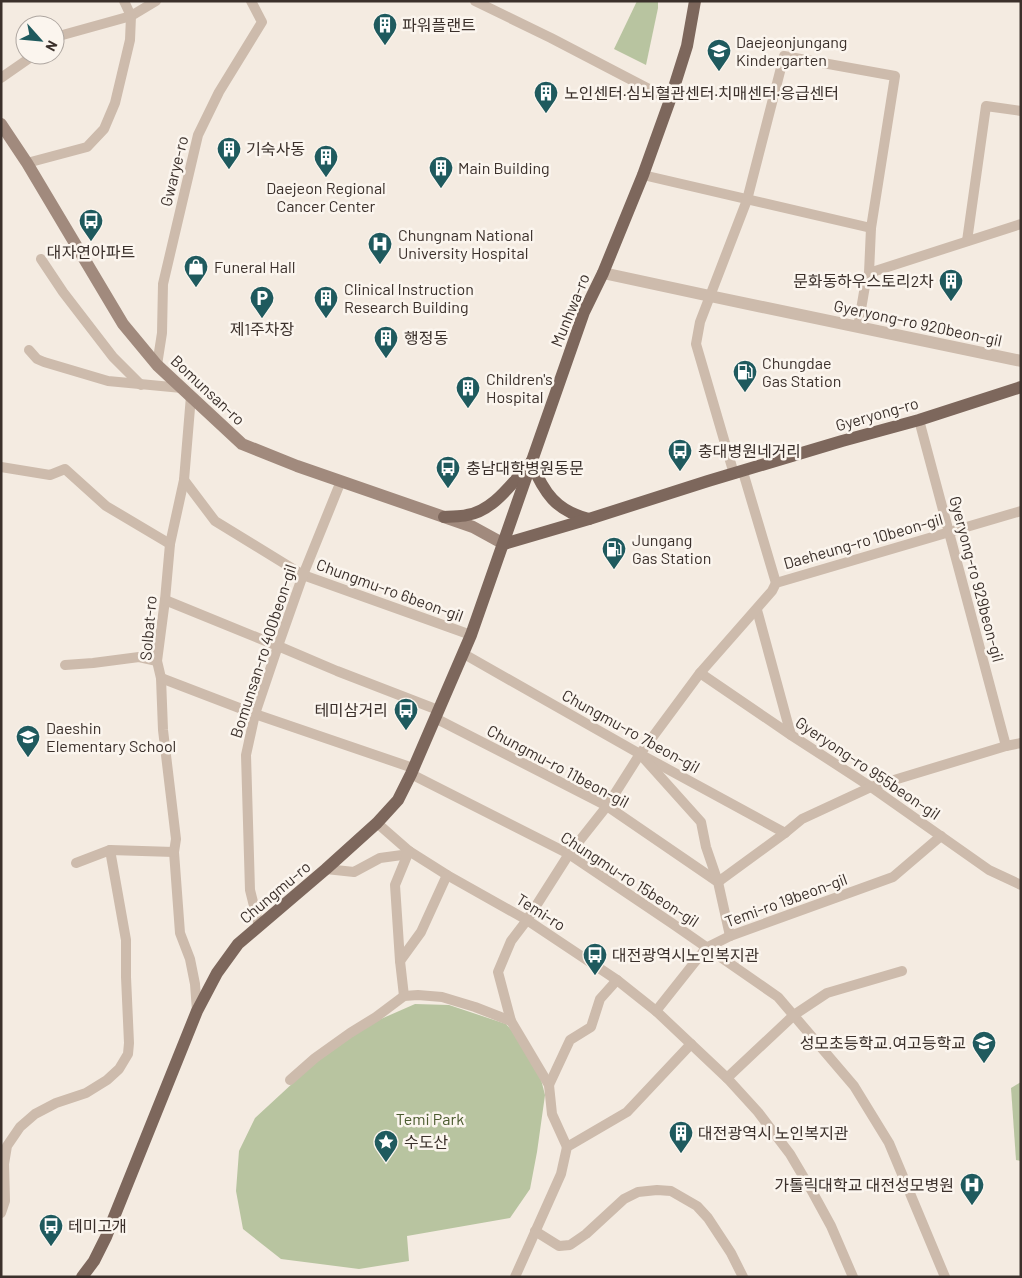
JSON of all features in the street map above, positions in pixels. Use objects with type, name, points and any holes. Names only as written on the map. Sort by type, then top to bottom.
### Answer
[{"type":"main road","name":"Munhwa-ro","points":[[504,544],[584,312],[603,272],[643,175],[670,100],[687,46],[695,1]]},
{"type":"main road","name":"Bomunsan-ro","points":[[1,124],[27,163],[123,324],[157,365],[242,444],[296,466],[473,527],[504,544]]},
{"type":"main road","name":"Gyeryong-ro","points":[[504,544],[842,441],[919,420],[1021,387]]},
{"type":"main road","points":[[444,516],[469,515],[488,507],[501,496],[531,462],[550,497],[561,508],[575,516],[589,519]]},
{"type":"main road","name":"Chungmu-ro","points":[[82,1277],[94,1261],[106,1237],[197,1011],[217,973],[238,944],[326,869],[377,823],[398,800],[464,654],[504,544]]},
{"type":"street","points":[[27,163],[86,147],[104,129],[118,94],[130,40],[131,16],[124,1]]},
{"type":"street","points":[[65,34],[131,16],[156,1]]},
{"type":"street","name":"Gwarye-ro","points":[[157,365],[162,333],[163,284],[198,135],[219,92],[262,22],[251,1]]},
{"type":"street","points":[[475,1],[670,100]]},
{"type":"street","points":[[776,583],[696,344],[700,322],[746,200],[784,56],[895,76],[871,228],[869,273],[858,327]]},
{"type":"street","points":[[1,78],[20,65]]},
{"type":"street","points":[[967,242],[986,106],[1021,111]]},
{"type":"street","points":[[643,175],[871,228]]},
{"type":"street","points":[[869,273],[1021,224]]},
{"type":"street","points":[[41,259],[113,357],[141,385]]},
{"type":"street","name":"Gyeryong-ro 920beon-gil","points":[[603,272],[1021,361]]},
{"type":"street","points":[[29,350],[37,359],[44,362],[108,381],[186,392]]},
{"type":"street","name":"Solbat-ro","points":[[186,392],[184,480],[170,544],[166,600],[158,661],[176,839],[174,852],[180,933],[190,959],[196,984],[197,1011]]},
{"type":"street","name":"Gyeryong-ro 929beon-gil","points":[[919,420],[1006,746]]},
{"type":"street","points":[[1,467],[50,476],[64,469],[106,506],[170,544]]},
{"type":"street","name":"Chungmu-ro 6beon-gil","points":[[184,480],[214,521],[303,575],[471,635]]},
{"type":"street","name":"Bomunsan-ro 400beon-gil","points":[[259,926],[250,890],[246,755],[255,714],[278,646],[303,575],[342,481]]},
{"type":"street","name":"Daeheung-ro 10beon-gil","points":[[549,1085],[512,1021],[498,972],[511,941],[527,920],[569,854],[607,806],[640,754],[700,673],[756,610],[772,591],[776,583],[1021,511]]},
{"type":"street","name":"Chungmu-ro 11beon-gil","points":[[166,600],[437,714],[607,806],[718,882]]},
{"type":"street","points":[[756,610],[791,735]]},
{"type":"street","name":"Chungmu-ro 7beon-gil","points":[[464,654],[640,754],[785,833]]},
{"type":"street","points":[[65,665],[139,657],[158,661]]},
{"type":"street","name":"Gyeryong-ro 955beon-gil","points":[[700,673],[871,787],[989,870],[1021,885]]},
{"type":"street","name":"Chungmu-ro 15beon-gil","points":[[161,678],[412,771],[569,854],[778,997],[854,1086],[889,1142],[946,1277]]},
{"type":"street","points":[[718,882],[802,819],[871,787],[1021,743]]},
{"type":"street","points":[[640,754],[701,822],[706,847],[718,882],[730,936]]},
{"type":"street","name":"Temi-ro","points":[[377,823],[409,851],[527,920],[616,980],[656,1011],[727,1078],[758,1112],[790,1154],[831,1226],[853,1277]]},
{"type":"street","name":"Temi-ro 19beon-gil","points":[[656,1011],[706,948],[730,936],[893,876],[942,836]]},
{"type":"street","points":[[76,863],[110,850],[174,852]]},
{"type":"street","points":[[1,1213],[5,1201],[4,1164],[8,1146],[20,1127],[36,1114],[56,1103],[86,1093],[108,1080],[119,1069],[128,1054],[126,940],[110,850]]},
{"type":"street","points":[[326,869],[354,872],[380,858],[402,855],[409,851]]},
{"type":"street","points":[[404,996],[395,885],[409,851]]},
{"type":"street","points":[[400,961],[421,932],[447,874]]},
{"type":"street","points":[[727,1078],[794,1015],[827,993],[902,971]]},
{"type":"street","points":[[515,1277],[561,1174],[567,1147],[552,1114],[549,1085],[570,1040],[591,1026],[600,999],[616,980]]},
{"type":"street","points":[[290,1080],[315,1058],[404,996],[442,997],[512,1021]]},
{"type":"street","points":[[567,1147],[628,1112],[691,1044]]},
{"type":"street","points":[[535,1231],[559,1246],[570,1245],[586,1234],[624,1199],[638,1192],[672,1191],[697,1206],[708,1218],[731,1253],[743,1277]]},
{"type":"green space","points":[[637,1],[658,1],[646,65],[614,49]]},
{"type":"green space","name":"Temi Park","points":[[415,1004],[449,1005],[506,1024],[535,1056],[545,1095],[530,1189],[510,1218],[407,1236],[409,1261],[359,1269],[281,1259],[243,1229],[236,1191],[239,1151],[255,1118],[320,1058],[365,1026]]},
{"type":"green space","points":[[1021,1082],[1021,1161],[1016,1160],[1011,1088]]},
{"type":"place","name":"파워플랜트","points":[[385,46]]},
{"type":"place","name":"Daejeonjungang Kindergarten","points":[[719,72]]},
{"type":"place","name":"노인센터·심뇌혈관센터·치매센터·응급센터","points":[[546,114]]},
{"type":"place","name":"기숙사동","points":[[229,170]]},
{"type":"place","name":"Daejeon Regional Cancer Center","points":[[326,178]]},
{"type":"place","name":"Main Building","points":[[441,189]]},
{"type":"place","name":"대자연아파트","points":[[91,242]]},
{"type":"place","name":"Chungnam National University Hospital","points":[[380,265]]},
{"type":"place","name":"Funeral Hall","points":[[196,288]]},
{"type":"place","name":"문화동하우스토리2차","points":[[951,302]]},
{"type":"place","name":"제1주차장","points":[[262,319]]},
{"type":"place","name":"Clinical Instruction Research Building","points":[[326,319]]},
{"type":"place","name":"행정동","points":[[386,359]]},
{"type":"place","name":"Chungdae Gas Station","points":[[745,393]]},
{"type":"place","name":"Children's Hospital","points":[[468,409]]},
{"type":"place","name":"충대병원네거리","points":[[680,472]]},
{"type":"place","name":"충남대학병원동문","points":[[448,489]]},
{"type":"place","name":"Jungang Gas Station","points":[[614,570]]},
{"type":"place","name":"테미삼거리","points":[[406,731]]},
{"type":"place","name":"Daeshin Elementary School","points":[[28,758]]},
{"type":"place","name":"대전광역시노인복지관","points":[[595,976]]},
{"type":"place","name":"성모초등학교.여고등학교","points":[[984,1064]]},
{"type":"place","name":"대전광역시 노인복지관","points":[[681,1154]]},
{"type":"place","name":"수도산","points":[[386,1163]]},
{"type":"place","name":"가톨릭대학교 대전성모병원","points":[[972,1206]]},
{"type":"place","name":"테미고개","points":[[51,1247]]}]
